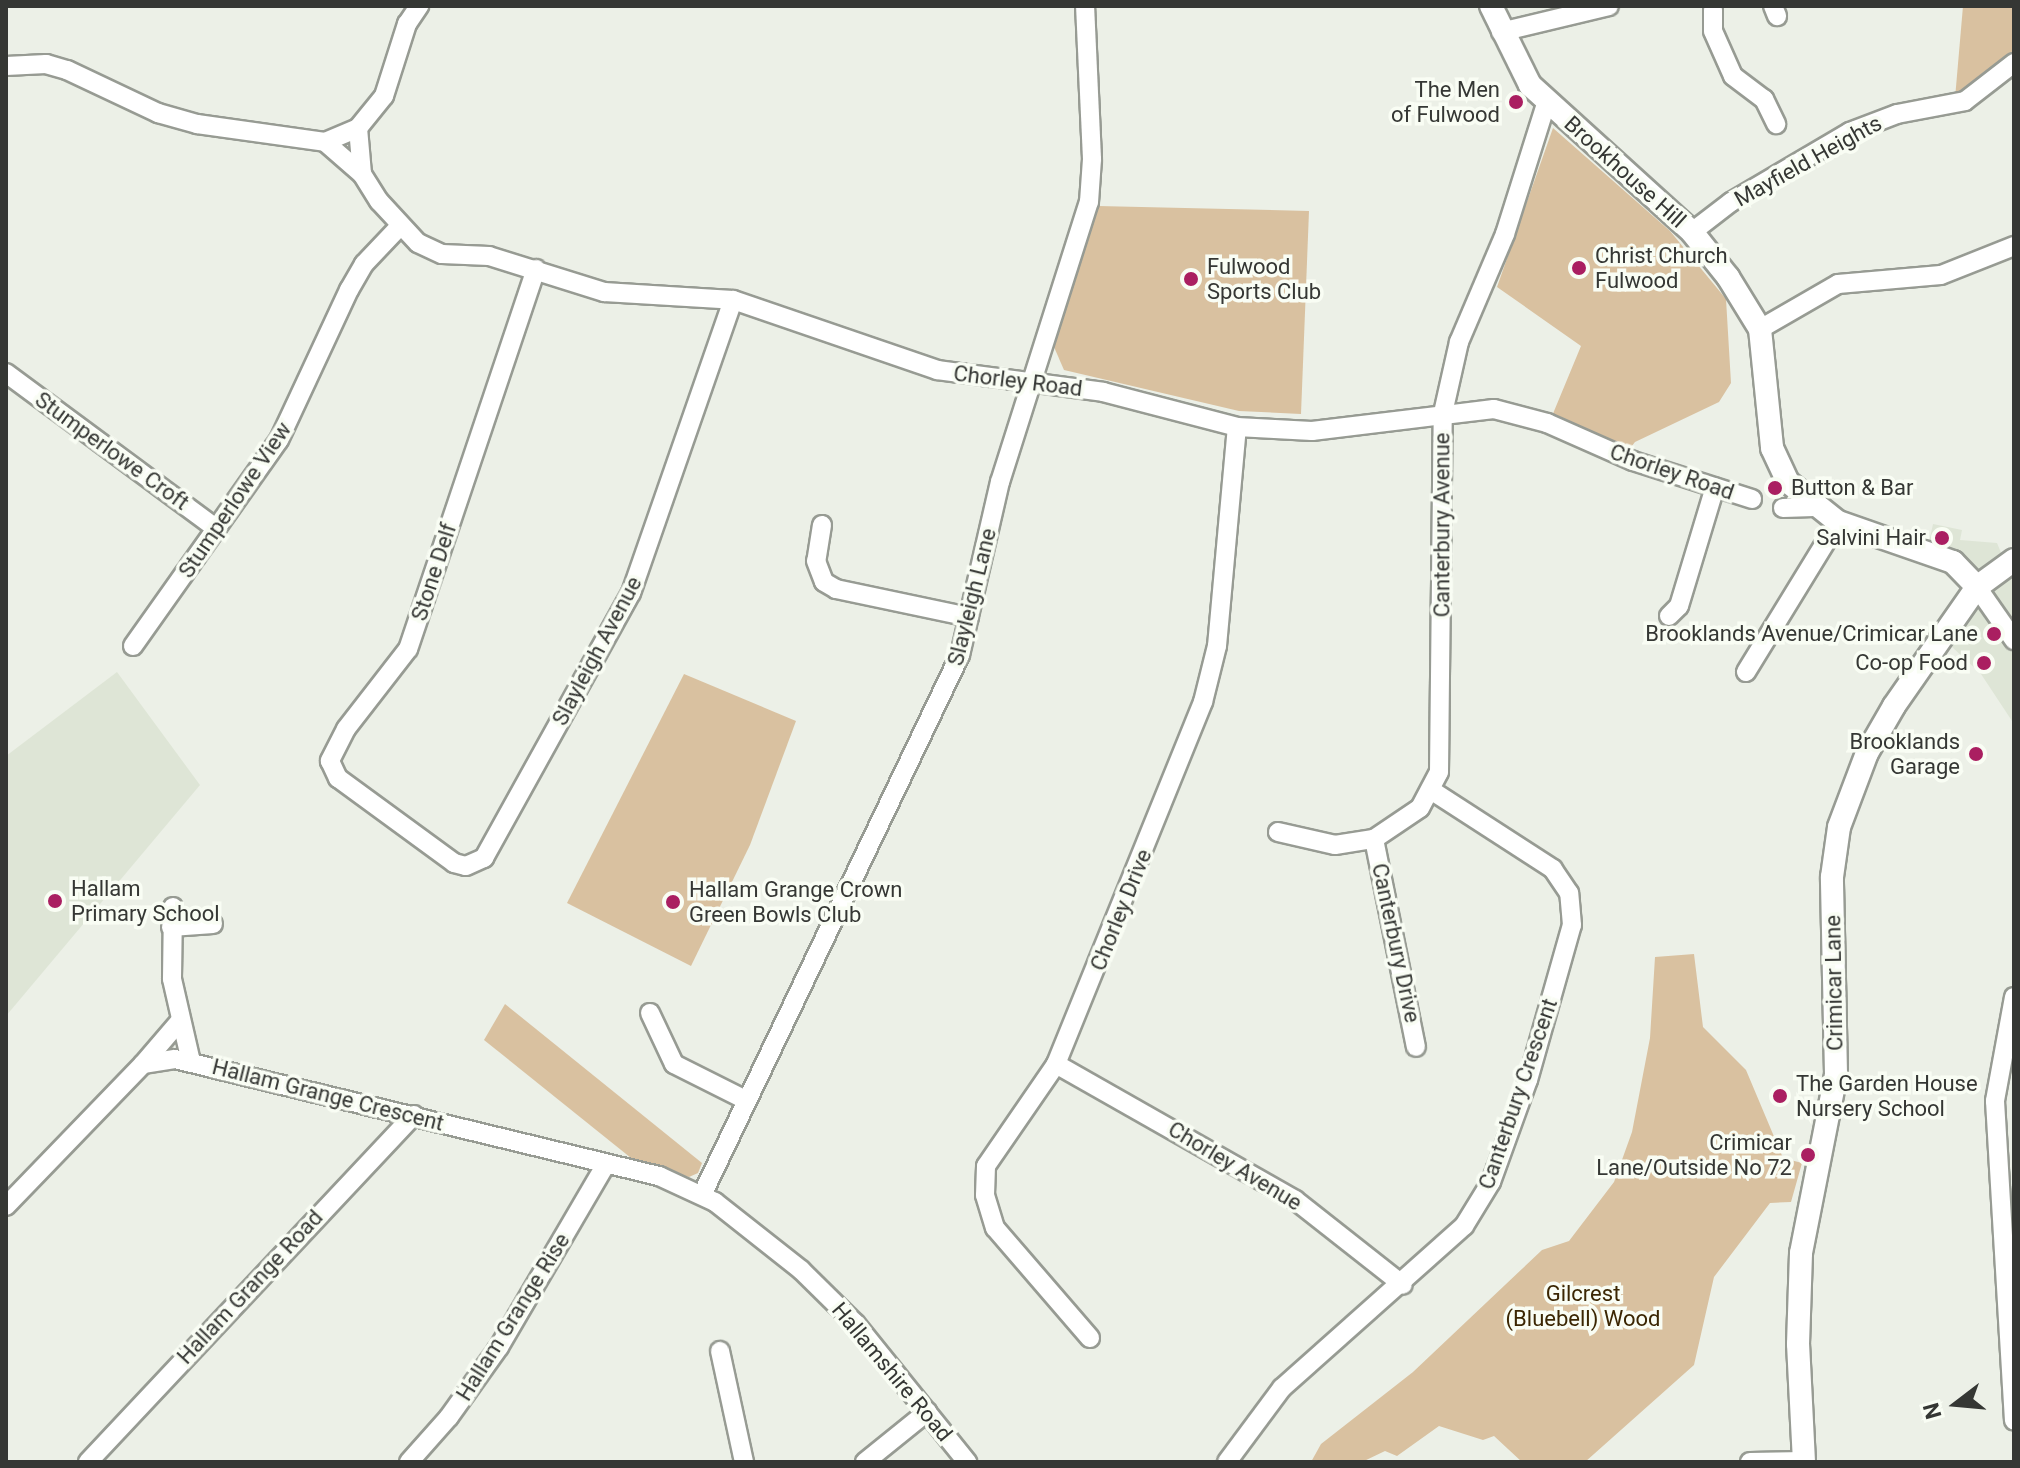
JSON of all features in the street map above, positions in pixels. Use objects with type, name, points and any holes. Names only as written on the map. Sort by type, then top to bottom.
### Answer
[{"type":"street","points":[[6,66],[46,64],[67,70],[158,113],[197,124],[325,142],[358,128],[384,96],[407,24],[419,6]]},
{"type":"street","name":"Slayleigh Lane","points":[[703,1193],[744,1099],[951,677],[969,617],[1000,482],[1089,202],[1092,159],[1085,6]]},
{"type":"street","name":"Brookhouse Hill","points":[[1491,6],[1519,70],[1547,101],[1692,232],[1728,277],[1760,329],[1772,448],[1788,482],[1814,507],[1838,522],[1953,562],[1977,587]]},
{"type":"street","points":[[1501,32],[1609,6]]},
{"type":"street","points":[[1711,7],[1713,31],[1733,76],[1764,99],[1776,124]]},
{"type":"street","name":"Mayfield Heights","points":[[1692,232],[1731,202],[1850,132],[1897,114],[1965,101],[2014,63]]},
{"type":"street","name":"Canterbury Avenue","points":[[1278,832],[1335,845],[1374,839],[1405,822],[1431,790],[1443,757],[1443,413],[1459,342],[1505,234],[1547,101]]},
{"type":"street","points":[[358,128],[362,174]]},
{"type":"street","name":"Chorley Road","points":[[325,142],[362,174],[400,226],[418,243],[442,254],[489,256],[604,292],[733,300],[913,364],[1032,384],[1103,392],[1237,427],[1355,428],[1443,413],[1494,409],[1516,414],[1633,461],[1752,499]]},
{"type":"street","name":"Stumperlowe View","points":[[133,646],[279,440],[364,264],[400,226]]},
{"type":"street","points":[[1760,329],[1838,284],[1941,275],[2014,246]]},
{"type":"street","name":"Stone Delf","points":[[403,828],[338,778],[331,769],[332,751],[408,649],[536,269]]},
{"type":"street","name":"Slayleigh Avenue","points":[[403,828],[454,863],[466,866],[484,858],[631,593],[733,300]]},
{"type":"street","name":"Stumperlowe Croft","points":[[6,373],[217,529]]},
{"type":"street","name":"Chorley Drive","points":[[1090,1338],[1004,1243],[985,1195],[986,1166],[993,1151],[1056,1064],[1211,675],[1237,427]]},
{"type":"street","points":[[1669,616],[1679,606],[1715,487]]},
{"type":"street","points":[[1783,508],[1814,507]]},
{"type":"street","points":[[1746,672],[1838,522]]},
{"type":"street","points":[[822,525],[816,561],[824,582],[969,617]]},
{"type":"street","points":[[2014,560],[1977,587],[2014,640]]},
{"type":"street","name":"Crimicar Lane","points":[[1804,1461],[1800,1267],[1836,1074],[1832,877],[1839,827],[1867,753],[1977,587]]},
{"type":"street","name":"Canterbury Crescent","points":[[1227,1462],[1282,1388],[1403,1285],[1464,1226],[1491,1182],[1528,1080],[1572,925],[1569,893],[1553,869],[1431,790]]},
{"type":"street","name":"Canterbury Drive","points":[[1374,839],[1416,1047]]},
{"type":"street","points":[[173,907],[171,927],[179,1022],[191,1062]]},
{"type":"street","points":[[171,927],[213,924]]},
{"type":"street","points":[[2014,997],[1995,1101],[2014,1420]]},
{"type":"street","points":[[650,1013],[674,1064],[744,1099]]},
{"type":"street","points":[[6,1206],[143,1064],[179,1022]]},
{"type":"street","name":"Hallam Grange Crescent","points":[[143,1064],[191,1062],[606,1164],[703,1193]]},
{"type":"street","name":"Chorley Avenue","points":[[1056,1064],[1295,1200],[1403,1285]]},
{"type":"street","name":"Hallam Grange Road","points":[[88,1462],[414,1115]]},
{"type":"street","name":"Hallam Grange Rise","points":[[409,1462],[449,1417],[499,1347],[606,1164]]},
{"type":"street","name":"Hallamshire Road","points":[[703,1193],[801,1270],[855,1323],[967,1462]]},
{"type":"street","points":[[720,1351],[744,1462]]},
{"type":"street","points":[[707,1380],[726,1376]]},
{"type":"street","points":[[865,1462],[927,1412]]},
{"type":"street","points":[[1750,1462],[1804,1461]]},
{"type":"shaded area","points":[[1933,524],[1962,530],[1960,540],[1997,543],[2014,584],[2014,724],[1981,674],[1937,633],[1962,594],[1956,574],[1925,560]]},
{"type":"shaded area","name":"Hallam Primary School","points":[[117,672],[200,785],[6,1016],[6,756]]},
{"type":"green space","points":[[1963,6],[2014,6],[2014,72],[1954,110]]},
{"type":"green space","points":[[1553,128],[1670,231],[1726,299],[1731,383],[1719,402],[1635,442],[1628,451],[1552,416],[1581,346],[1497,287]]},
{"type":"green space","name":"Fulwood Sports Club","points":[[1098,206],[1309,211],[1301,414],[1239,411],[1064,370],[1054,347]]},
{"type":"green space","points":[[684,674],[796,721],[750,845],[691,966],[567,903]]},
{"type":"green space","name":"Gilcrest (Bluebell) Wood","points":[[1694,954],[1703,1027],[1746,1070],[1783,1158],[1802,1163],[1791,1202],[1770,1203],[1714,1277],[1694,1365],[1585,1462],[1522,1462],[1494,1436],[1483,1440],[1439,1426],[1397,1456],[1385,1451],[1362,1462],[1311,1462],[1321,1444],[1413,1372],[1542,1250],[1569,1241],[1614,1182],[1632,1132],[1650,1038],[1655,957]]},
{"type":"green space","points":[[505,1004],[702,1163],[698,1173],[689,1177],[636,1162],[484,1040]]},
{"type":"place","name":"The Men of Fulwood","points":[[1516,102]]},
{"type":"place","name":"Christ Church Fulwood","points":[[1579,268]]},
{"type":"place","name":"Fulwood Sports Club","points":[[1191,279]]},
{"type":"place","name":"Button & Bar","points":[[1775,488]]},
{"type":"place","name":"Salvini Hair","points":[[1942,538]]},
{"type":"place","name":"Brooklands Avenue/Crimicar Lane","points":[[1994,634]]},
{"type":"place","name":"Co-op Food","points":[[1984,663]]},
{"type":"place","name":"Brooklands Garage","points":[[1976,754]]},
{"type":"place","name":"Hallam Primary School","points":[[55,901]]},
{"type":"place","name":"Hallam Grange Crown Green Bowls Club","points":[[673,902]]},
{"type":"place","name":"The Garden House Nursery School","points":[[1780,1096]]},
{"type":"place","name":"Crimicar Lane/Outside No 72","points":[[1808,1155]]}]
